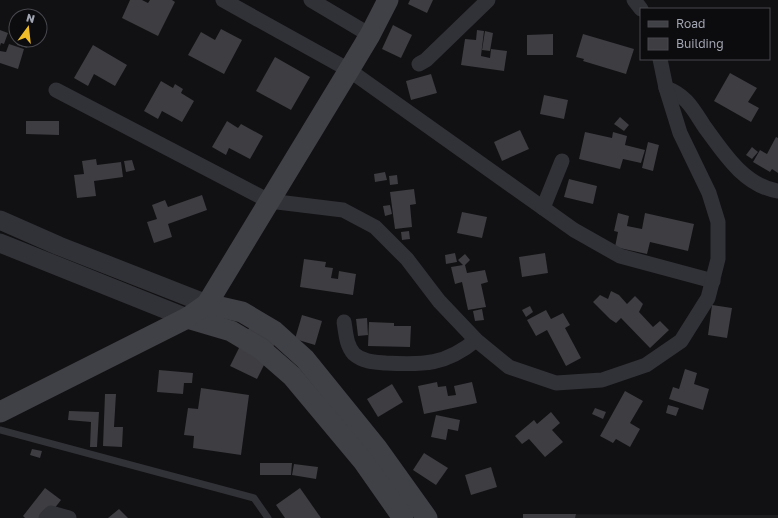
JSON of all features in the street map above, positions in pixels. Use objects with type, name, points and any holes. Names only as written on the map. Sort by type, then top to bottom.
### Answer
[{"type":"main road","points":[[0,412],[187,318],[207,304],[370,35],[388,0]]},
{"type":"main road","points":[[207,304],[242,312],[274,331],[305,359],[377,448],[427,518]]},
{"type":"main road","points":[[187,318],[231,331],[261,349],[292,376],[363,461],[403,518]]},
{"type":"street","points":[[223,0],[349,70],[574,230],[620,256],[713,281]]},
{"type":"street","points":[[311,0],[370,35]]},
{"type":"street","points":[[419,64],[426,60],[488,0]]},
{"type":"street","points":[[634,0],[641,8]]},
{"type":"street","points":[[56,90],[269,201],[343,210],[375,227],[407,259],[439,301],[476,340],[509,367],[556,383],[602,380],[646,365],[681,341],[708,298],[718,259],[718,222],[709,193],[680,133],[666,88],[660,60]]},
{"type":"street","points":[[666,88],[682,96],[692,105],[729,160],[743,174],[761,186],[778,191]]},
{"type":"street","points":[[543,208],[562,161]]},
{"type":"street","points":[[0,220],[59,246],[207,304]]},
{"type":"street","points":[[0,243],[187,318]]},
{"type":"street","points":[[344,322],[347,342],[350,348],[358,357],[368,361],[409,364],[427,363],[450,356],[464,349],[476,340]]},
{"type":"street","points":[[46,518],[52,513],[69,518]]},
{"type":"lane","points":[[0,430],[254,498],[268,518]]},
{"type":"shaded area","points":[[523,514],[778,515],[778,518],[523,518]]},
{"type":"building","points":[[130,0],[142,0],[148,3],[150,0],[172,0],[175,2],[158,36],[122,18]]},
{"type":"building","points":[[410,0],[433,0],[427,13],[408,4]]},
{"type":"building","points":[[393,25],[412,35],[401,58],[382,49]]},
{"type":"building","points":[[221,29],[242,40],[224,74],[188,55],[201,32],[215,40]]},
{"type":"building","points":[[0,30],[8,33],[4,44],[1,43],[0,46]]},
{"type":"building","points":[[477,30],[484,31],[481,56],[490,58],[491,49],[507,51],[504,71],[461,65],[465,39],[476,40]]},
{"type":"building","points":[[485,31],[493,33],[490,51],[482,50]]},
{"type":"building","points":[[553,34],[553,55],[527,55],[527,35]]},
{"type":"building","points":[[583,34],[634,49],[626,74],[583,61],[584,59],[576,57]]},
{"type":"building","points":[[93,45],[127,65],[115,86],[94,74],[88,86],[74,78]]},
{"type":"building","points":[[8,47],[8,48],[24,49],[18,69],[0,63],[0,51],[6,52]]},
{"type":"building","points":[[275,57],[310,77],[291,110],[256,91]]},
{"type":"building","points":[[730,73],[757,88],[748,102],[759,108],[751,122],[714,101]]},
{"type":"building","points":[[431,74],[437,93],[411,100],[406,81]]},
{"type":"building","points":[[161,81],[173,88],[175,84],[183,89],[181,93],[194,101],[182,122],[162,111],[158,119],[144,111]]},
{"type":"building","points":[[544,95],[568,100],[564,119],[540,114]]},
{"type":"building","points":[[620,117],[629,125],[624,131],[614,124]]},
{"type":"building","points":[[26,121],[59,121],[59,135],[26,134]]},
{"type":"building","points":[[227,121],[238,128],[241,124],[263,136],[250,159],[229,148],[226,155],[212,147]]},
{"type":"building","points":[[520,130],[529,149],[502,161],[494,142]]},
{"type":"building","points":[[585,132],[612,138],[613,132],[627,136],[625,145],[645,150],[641,163],[623,159],[620,169],[579,159]]},
{"type":"building","points":[[776,137],[778,138],[778,173],[772,169],[770,172],[753,162],[760,150],[767,154]]},
{"type":"building","points":[[648,142],[659,145],[653,171],[642,168]]},
{"type":"building","points":[[752,147],[758,152],[752,159],[746,155]]},
{"type":"building","points":[[96,159],[97,165],[121,162],[123,177],[94,181],[96,196],[77,198],[74,175],[84,174],[82,161]]},
{"type":"building","points":[[132,160],[135,170],[126,172],[124,161]]},
{"type":"building","points":[[385,172],[387,180],[375,182],[374,174]]},
{"type":"building","points":[[397,175],[398,184],[390,185],[389,176]]},
{"type":"building","points":[[569,179],[597,186],[593,204],[564,197]]},
{"type":"building","points":[[414,189],[416,204],[410,205],[412,227],[395,229],[390,192]]},
{"type":"building","points":[[202,195],[207,210],[168,224],[172,237],[154,243],[147,222],[157,219],[152,205],[165,200],[168,207]]},
{"type":"building","points":[[390,205],[392,214],[385,216],[383,206]]},
{"type":"building","points":[[462,212],[487,217],[482,238],[457,233]]},
{"type":"building","points":[[618,213],[629,216],[627,226],[642,229],[645,213],[694,224],[688,251],[650,242],[647,254],[615,247],[618,232],[614,231]]},
{"type":"building","points":[[409,231],[410,239],[402,240],[401,232]]},
{"type":"building","points":[[455,253],[457,262],[446,264],[445,255]]},
{"type":"building","points":[[545,253],[548,273],[522,277],[519,257]]},
{"type":"building","points":[[465,254],[470,260],[465,265],[467,273],[485,270],[488,282],[481,284],[486,307],[468,310],[462,282],[455,284],[451,267],[463,265],[458,260]]},
{"type":"building","points":[[304,259],[326,262],[325,267],[333,268],[331,278],[338,279],[339,271],[356,274],[353,295],[300,287]]},
{"type":"building","points":[[611,291],[619,295],[627,304],[635,296],[643,304],[639,312],[653,327],[660,321],[669,330],[650,348],[621,318],[616,323],[593,302],[600,295],[608,299]]},
{"type":"building","points":[[712,305],[732,308],[727,338],[708,335]]},
{"type":"building","points":[[530,306],[533,312],[526,317],[522,310]]},
{"type":"building","points":[[482,309],[484,320],[475,321],[473,311]]},
{"type":"building","points":[[546,310],[551,319],[563,313],[570,325],[565,328],[581,358],[566,366],[547,330],[536,336],[527,320]]},
{"type":"building","points":[[302,315],[322,321],[315,345],[295,339]]},
{"type":"building","points":[[367,318],[368,335],[358,336],[356,319]]},
{"type":"building","points":[[369,322],[394,323],[394,326],[411,326],[410,347],[368,346]]},
{"type":"building","points":[[251,324],[278,337],[257,379],[230,366]]},
{"type":"building","points":[[685,369],[697,373],[694,384],[709,389],[703,410],[669,399],[673,387],[679,389]]},
{"type":"building","points":[[159,370],[193,373],[192,383],[184,383],[183,394],[157,392]]},
{"type":"building","points":[[437,382],[438,387],[446,386],[448,396],[456,395],[454,386],[472,382],[477,403],[424,414],[418,386]]},
{"type":"building","points":[[392,384],[403,402],[378,417],[367,399]]},
{"type":"building","points":[[201,388],[249,395],[241,455],[193,448],[194,436],[184,435],[188,408],[198,409]]},
{"type":"building","points":[[625,391],[643,401],[630,423],[640,429],[630,447],[616,439],[613,443],[600,436]]},
{"type":"building","points":[[105,394],[116,394],[114,427],[123,427],[122,447],[103,446]]},
{"type":"building","points":[[668,405],[679,408],[676,416],[666,413]]},
{"type":"building","points":[[595,408],[606,412],[603,419],[592,414]]},
{"type":"building","points":[[69,411],[99,412],[97,447],[90,447],[91,422],[68,420]]},
{"type":"building","points":[[551,412],[560,423],[552,430],[563,442],[545,457],[529,439],[522,444],[515,436],[534,420],[537,424]]},
{"type":"building","points":[[436,415],[460,420],[458,431],[448,429],[446,440],[431,437]]},
{"type":"building","points":[[32,449],[42,451],[40,458],[30,455]]},
{"type":"building","points":[[424,453],[448,468],[436,485],[413,470]]},
{"type":"building","points":[[260,463],[292,463],[291,475],[260,475]]},
{"type":"building","points":[[294,464],[318,467],[316,479],[292,475]]},
{"type":"building","points":[[491,467],[497,487],[471,495],[465,475]]},
{"type":"building","points":[[45,488],[61,500],[47,518],[25,518],[23,516]]},
{"type":"building","points":[[300,488],[321,518],[285,518],[276,505]]},
{"type":"building","points":[[119,509],[128,518],[108,518]]},
{"type":"building","points":[[523,514],[576,514],[575,518],[523,518]]}]
